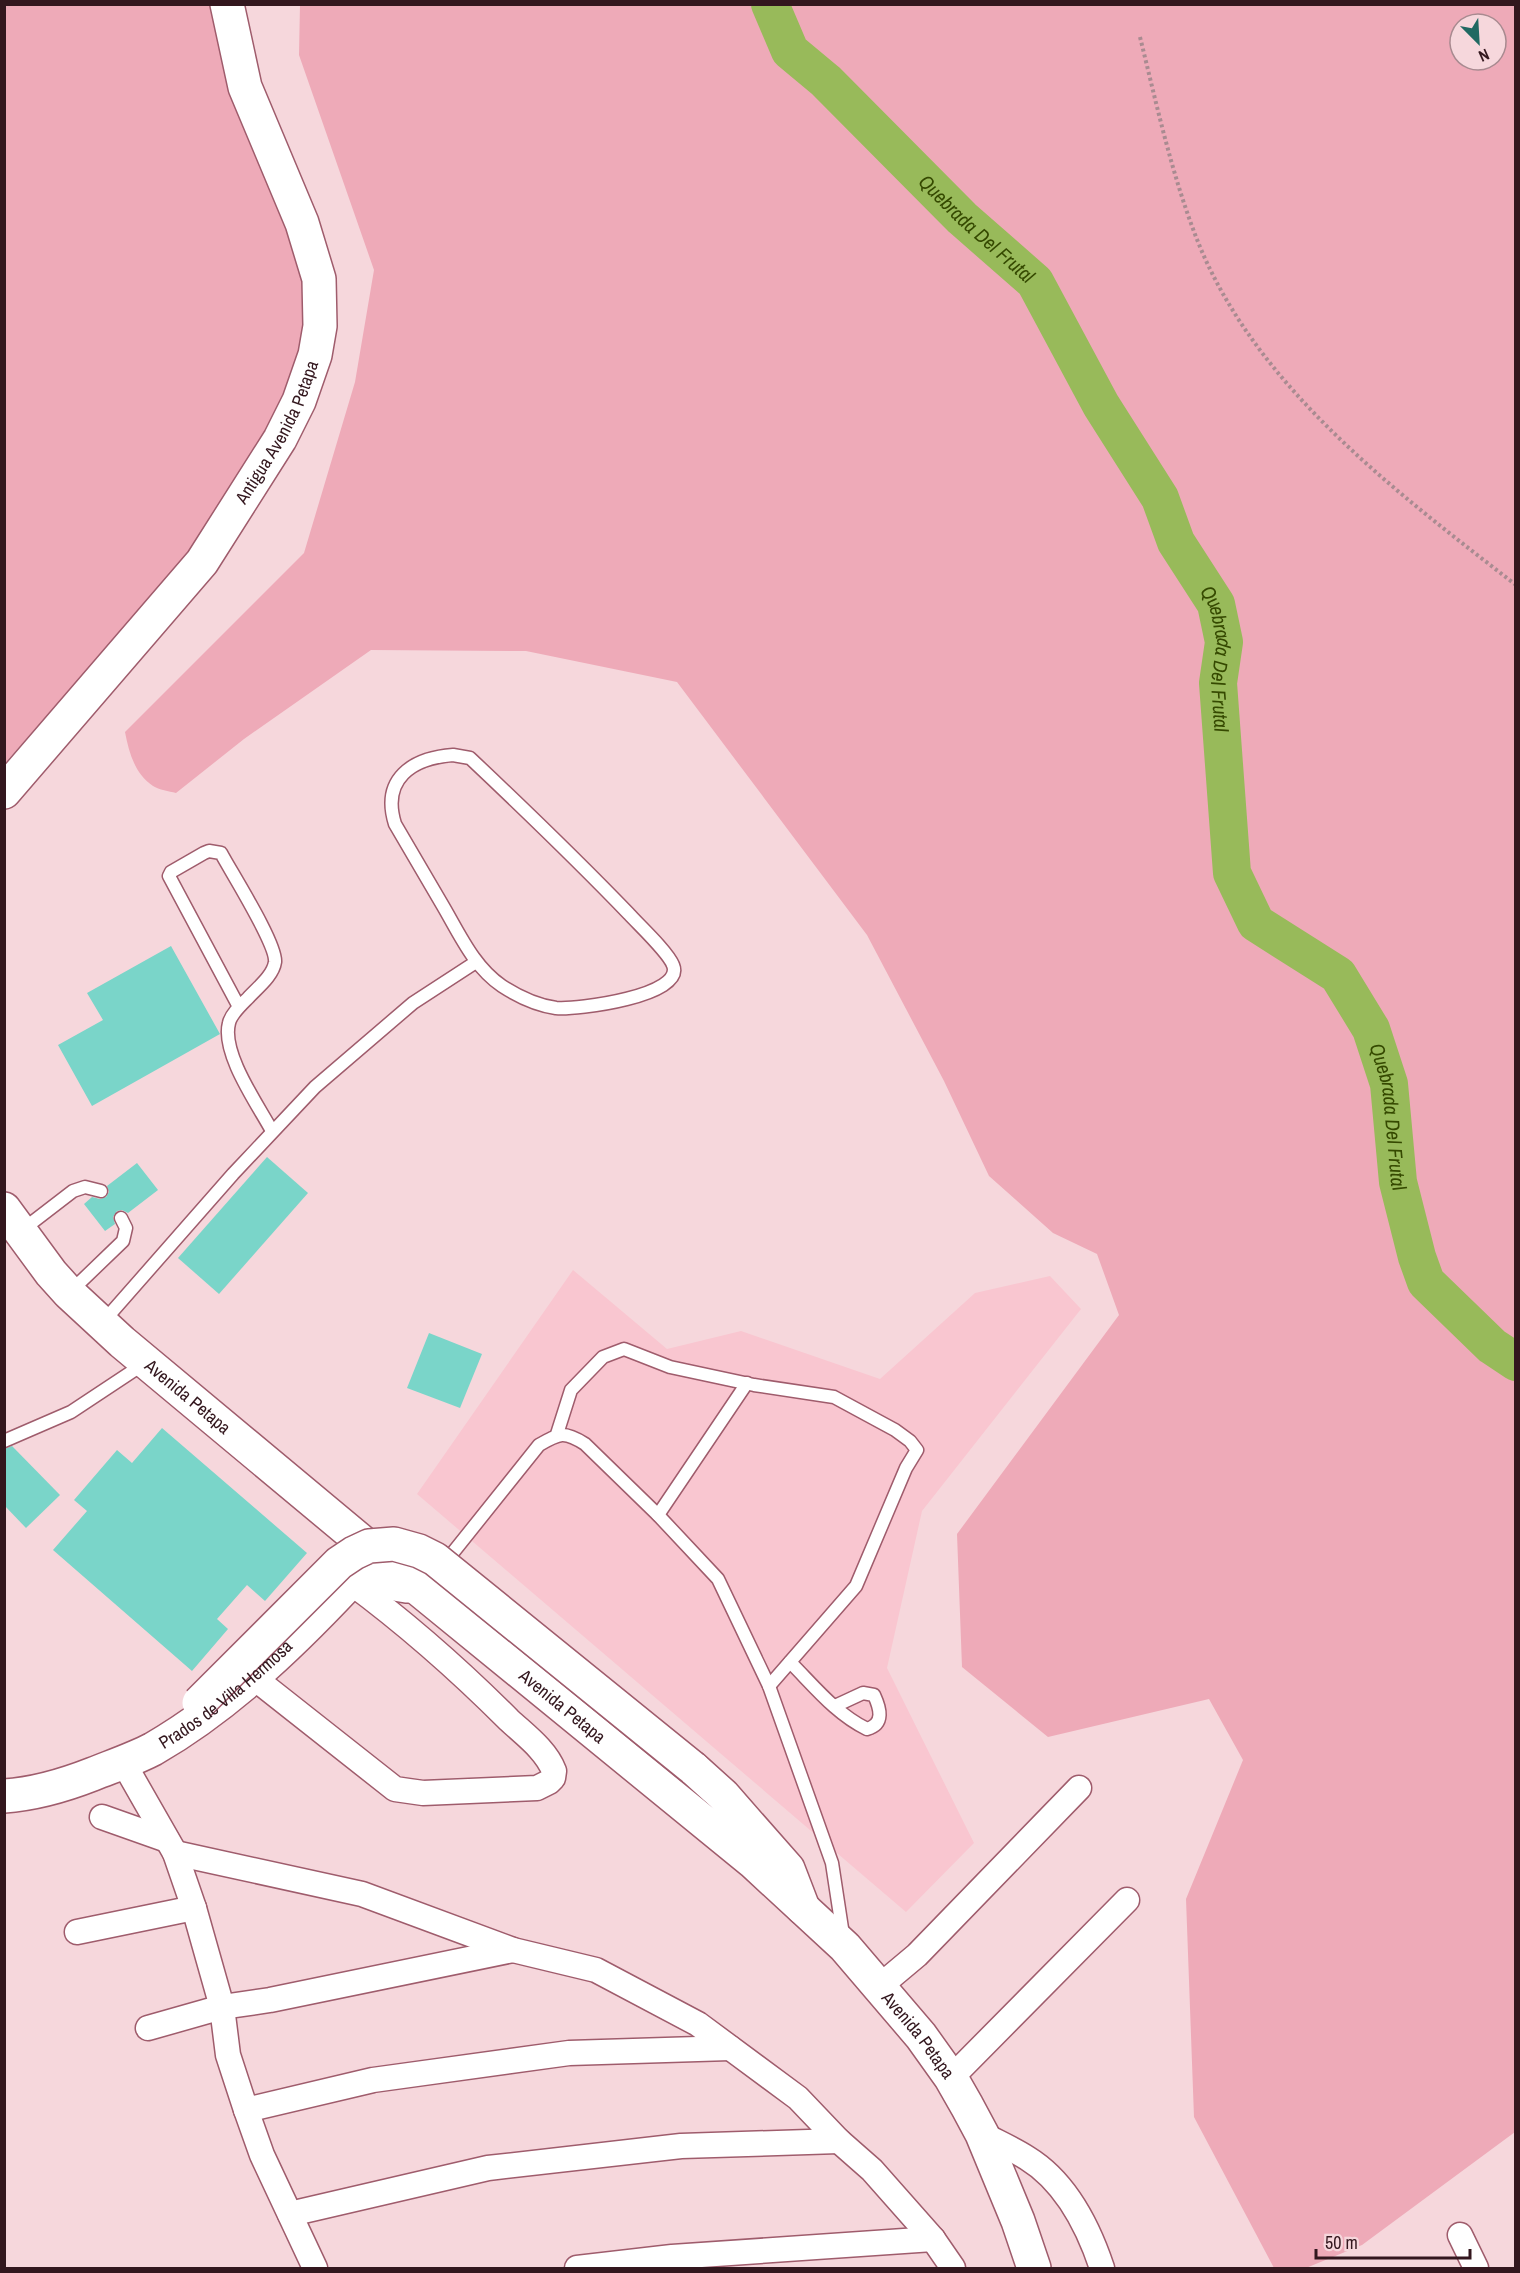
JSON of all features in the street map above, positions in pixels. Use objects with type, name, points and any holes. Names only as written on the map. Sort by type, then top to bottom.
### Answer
[{"type":"main road","name":"Antigua Avenida Petapa","points":[[4,792],[202,562],[280,439],[299,400],[315,355],[320,326],[320,279],[302,223],[245,87],[227,4]]},
{"type":"main road","name":"Avenida Petapa","points":[[12,1221],[69,1293],[146,1362],[425,1585],[753,1862],[845,1947],[921,2036],[951,2078],[982,2134],[1018,2221],[1034,2268]]},
{"type":"main road","points":[[137,1756],[200,1703],[339,1563],[369,1546],[394,1544],[419,1551],[435,1559],[693,1768],[723,1795],[788,1869],[803,1908]]},
{"type":"main road","name":"Prados de Villa Hermosa","points":[[4,1796],[66,1784],[137,1756],[197,1722],[253,1677],[361,1570],[369,1567],[376,1569],[394,1583],[425,1585]]},
{"type":"street","points":[[253,1677],[395,1789],[423,1793],[524,1790],[546,1785],[554,1771],[542,1752],[463,1674],[403,1622],[350,1582]]},
{"type":"street","points":[[137,1756],[194,1908],[222,2007],[228,2055],[246,2110],[262,2156],[315,2268]]},
{"type":"street","points":[[880,1986],[917,1954],[1079,1788]]},
{"type":"street","points":[[102,1817],[171,1846],[362,1894],[513,1950],[596,1970],[698,2024],[798,2098],[872,2170],[933,2239],[953,2268]]},
{"type":"street","points":[[951,2078],[1127,1900]]},
{"type":"street","points":[[77,1932],[194,1908]]},
{"type":"street","points":[[148,2028],[222,2007],[270,2000],[513,1950]]},
{"type":"street","points":[[246,2110],[373,2080],[569,2053],[730,2048]]},
{"type":"street","points":[[982,2134],[1029,2158],[1057,2182],[1076,2210],[1102,2268]]},
{"type":"street","points":[[290,2214],[488,2168],[681,2146],[839,2140]]},
{"type":"street","points":[[1460,2235],[1476,2268]]},
{"type":"street","points":[[577,2268],[672,2257],[933,2239]]},
{"type":"lane","points":[[453,755],[470,758],[598,882],[656,942],[673,964],[675,972],[673,979],[666,984],[641,995],[590,1005],[558,1008],[532,1003],[501,985],[476,962],[395,824],[392,813],[393,790],[397,781],[411,767],[435,756],[453,755]]},
{"type":"lane","points":[[239,1007],[169,876],[171,872],[209,850],[220,853],[269,940],[276,960],[271,973],[239,1007],[229,1022],[229,1047],[272,1131]]},
{"type":"lane","points":[[102,1323],[272,1131],[315,1087],[413,1003],[476,962]]},
{"type":"lane","points":[[12,1221],[73,1191],[85,1187],[101,1191]]},
{"type":"lane","points":[[69,1293],[123,1241],[126,1228],[121,1218]]},
{"type":"lane","points":[[557,1434],[571,1390],[603,1357],[624,1349],[670,1367],[747,1383],[834,1397],[896,1430],[910,1441],[917,1450],[906,1468],[856,1586],[769,1686]]},
{"type":"lane","points":[[4,1441],[71,1412],[146,1362]]},
{"type":"lane","points":[[658,1515],[747,1383]]},
{"type":"lane","points":[[425,1585],[539,1445],[557,1434],[570,1435],[585,1444],[658,1515],[718,1579],[769,1686],[832,1863],[845,1947]]},
{"type":"lane","points":[[790,1662],[835,1706]]},
{"type":"path","points":[[1140,37],[1175,176],[1199,244],[1230,306],[1251,339],[1334,434],[1425,514],[1515,585]]},
{"type":"shaded area","points":[[5,5],[227,5],[302,223],[315,355],[187,558],[5,763]]},
{"type":"shaded area","points":[[300,5],[1515,5],[1515,2132],[1362,2245],[1306,2268],[1274,2268],[1194,2117],[1186,1899],[1243,1760],[1209,1699],[1048,1737],[962,1667],[957,1534],[1119,1315],[1097,1254],[1053,1233],[989,1176],[944,1081],[867,935],[677,682],[526,651],[371,650],[244,739],[176,793],[153,786],[137,769],[125,732],[304,553],[355,382],[374,270],[299,55]]},
{"type":"shaded area","points":[[573,1270],[667,1349],[741,1331],[880,1379],[975,1293],[1050,1276],[1081,1309],[922,1511],[887,1668],[974,1843],[906,1912],[417,1494]]},
{"type":"building","points":[[171,946],[220,1034],[92,1106],[58,1045],[103,1020],[87,993]]},
{"type":"building","points":[[267,1157],[308,1193],[219,1294],[178,1258]]},
{"type":"building","points":[[137,1163],[158,1190],[128,1213],[122,1210],[117,1211],[113,1217],[115,1224],[105,1231],[84,1204],[92,1197],[100,1199],[106,1197],[109,1192],[107,1186]]},
{"type":"building","points":[[429,1333],[482,1354],[460,1408],[407,1388]]},
{"type":"building","points":[[162,1428],[307,1553],[265,1601],[247,1585],[217,1619],[228,1629],[192,1671],[53,1550],[87,1511],[74,1500],[117,1450],[132,1463]]},
{"type":"building","points":[[12,1446],[60,1495],[26,1528],[4,1505],[4,1449]]},
{"type":"waterway","name":"Quebrada Del Frutal","points":[[770,4],[790,51],[826,81],[962,218],[1035,282],[1101,405],[1160,498],[1176,542],[1216,604],[1224,642],[1218,683],[1232,873],[1256,923],[1338,975],[1371,1029],[1389,1084],[1398,1182],[1417,1257],[1426,1282],[1492,1346],[1516,1362]]}]
